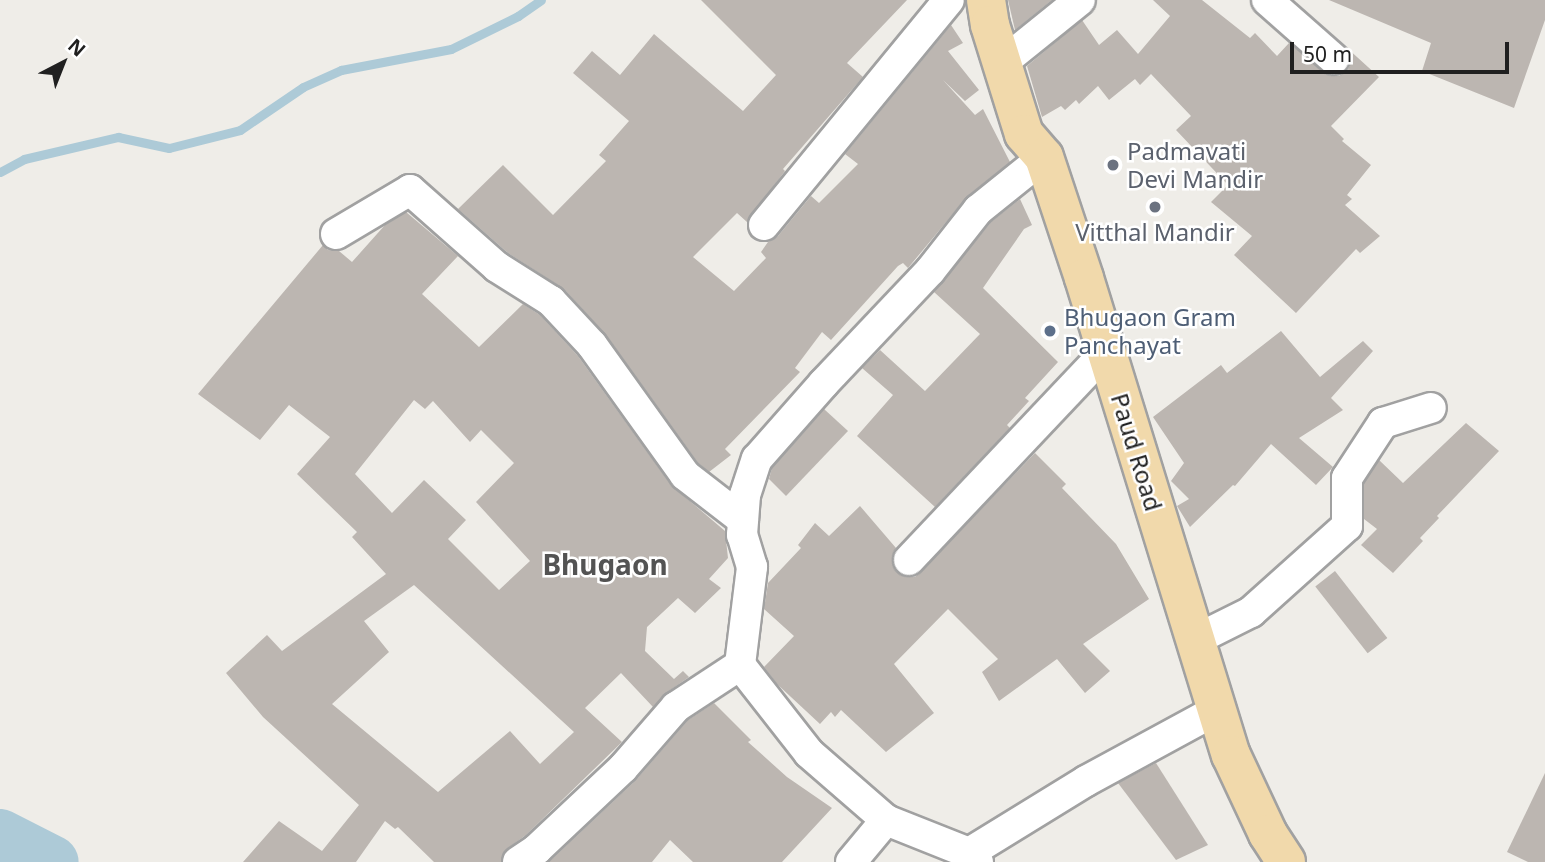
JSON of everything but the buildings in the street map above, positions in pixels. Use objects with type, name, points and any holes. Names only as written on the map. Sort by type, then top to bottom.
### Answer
[{"type":"main road","name":"Paud Road","points":[[986,0],[990,25],[1024,134],[1044,157],[1231,755],[1268,834],[1286,862]]},
{"type":"street","points":[[764,225],[949,0]]},
{"type":"street","points":[[1002,63],[1080,0]]},
{"type":"street","points":[[1266,0],[1334,58]]},
{"type":"street","points":[[1044,157],[978,210],[930,271],[757,459],[745,495],[742,535],[752,567],[740,666],[809,752],[886,820],[973,857],[1086,781],[1217,710]]},
{"type":"street","points":[[336,234],[410,190],[497,267],[551,301],[592,345],[685,475],[743,520]]},
{"type":"street","points":[[909,560],[1106,352]]},
{"type":"street","points":[[1195,640],[1251,612],[1348,526],[1347,478],[1383,423],[1431,408]]},
{"type":"street","points":[[518,862],[537,849],[623,768],[676,708],[740,666]]},
{"type":"street","points":[[851,862],[886,820]]},
{"type":"waterway","points":[[0,172],[24,159],[118,137],[169,148],[240,130],[303,87],[341,70],[451,49],[518,16],[541,0]]},
{"type":"waterway","points":[[0,835],[53,862]]},
{"type":"place","name":"Padmavati Devi Mandir","points":[[1113,165]]},
{"type":"place","name":"Vitthal Mandir","points":[[1155,207]]},
{"type":"place","name":"Bhugaon Gram Panchayat","points":[[1050,331]]},
{"type":"district","name":"Bhugaon","points":[[605,564]]}]
